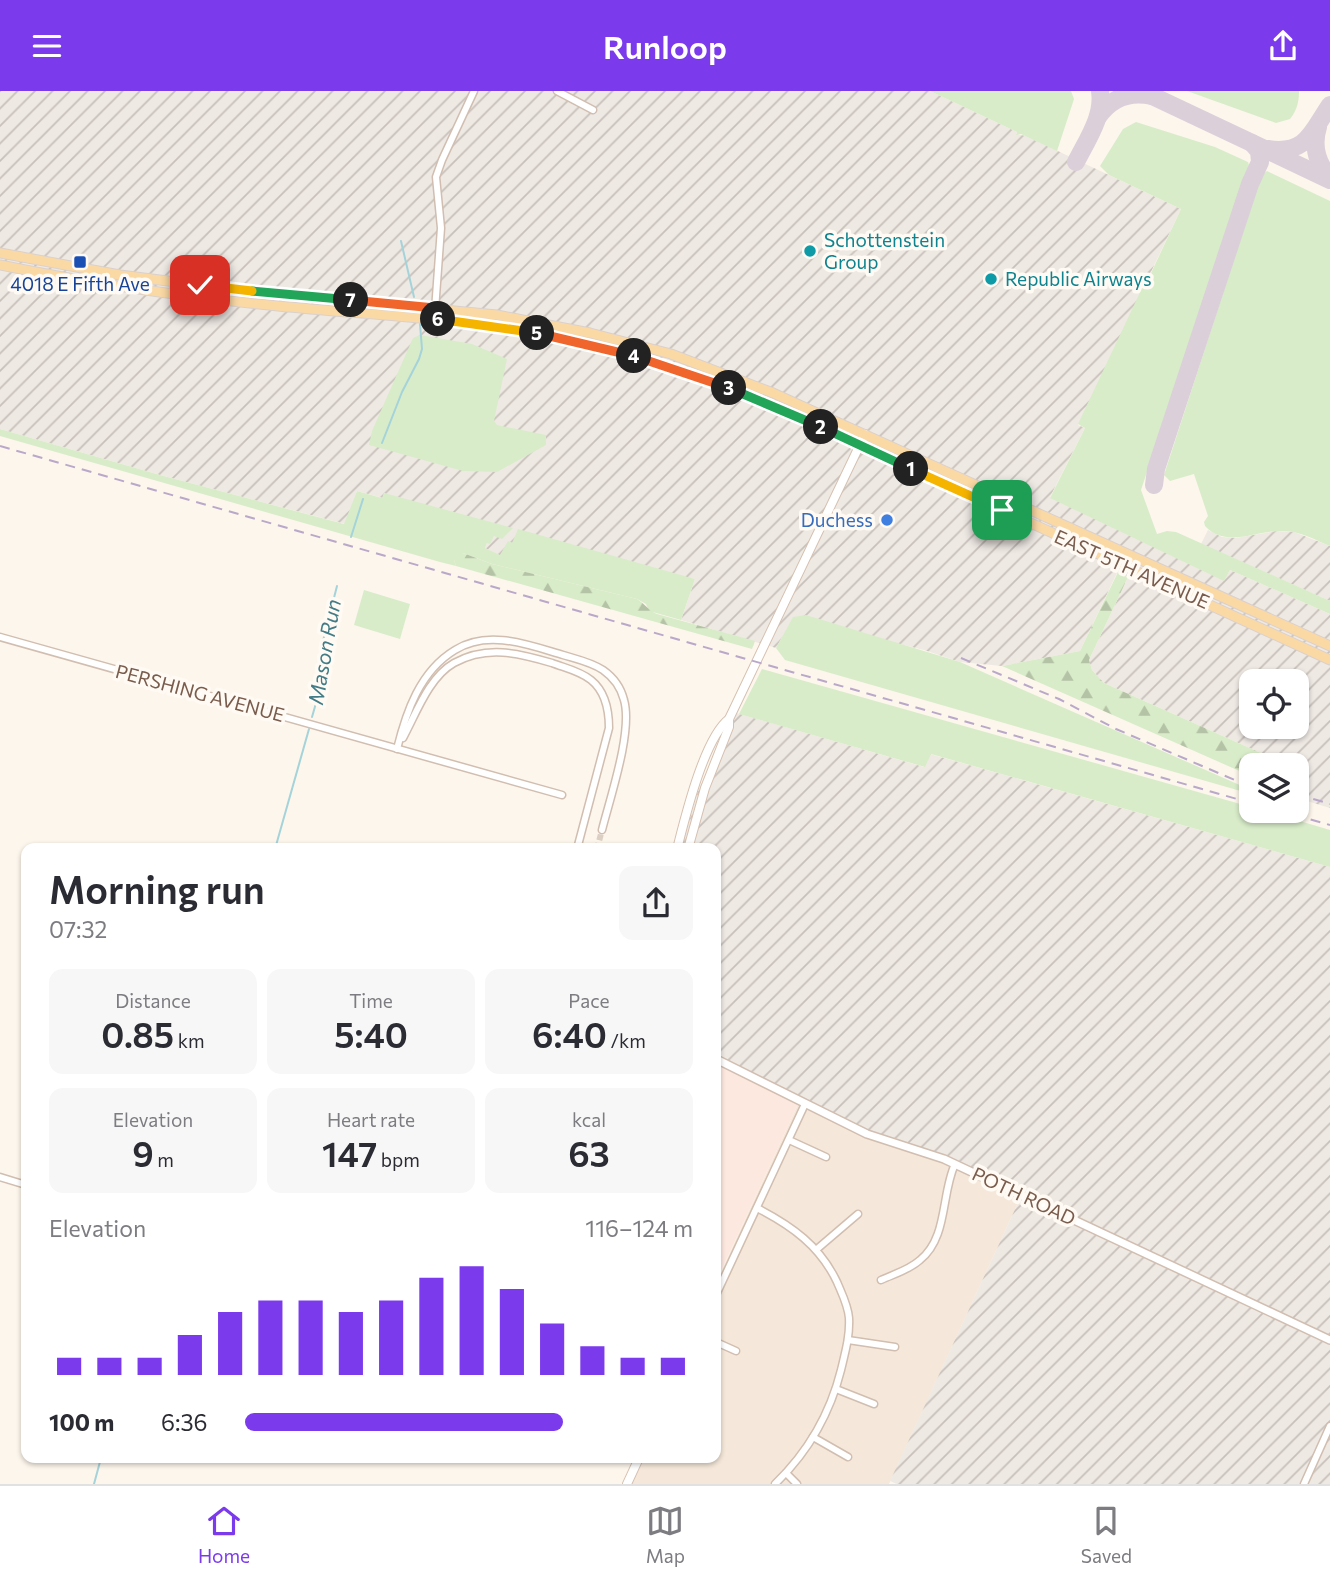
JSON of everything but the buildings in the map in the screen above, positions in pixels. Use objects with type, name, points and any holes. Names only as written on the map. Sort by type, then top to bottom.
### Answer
[{"type":"main road","name":"EAST 5TH AVENUE","points":[[0,253],[144,278],[255,292],[435,308],[538,322],[668,354],[750,384],[865,434],[1330,646]]},
{"type":"main road","name":"EAST 5TH AVENUE","points":[[0,265],[118,287],[277,306],[434,319],[540,333],[664,365],[734,390],[860,445],[1330,660]]},
{"type":"main road","points":[[679,843],[694,789],[708,753],[722,725],[729,719],[865,434]]},
{"type":"main road","points":[[690,843],[705,788],[729,727],[729,719]]},
{"type":"main road","points":[[627,1484],[637,1463]]},
{"type":"street","points":[[434,319],[441,228],[436,177],[474,91]]},
{"type":"street","points":[[557,91],[593,110]]},
{"type":"street","name":"PERSHING AVENUE","points":[[0,637],[562,795]]},
{"type":"street","points":[[397,749],[405,717],[430,670],[457,648],[471,642],[498,639],[515,641],[584,661],[603,670],[616,681],[627,713],[601,830]]},
{"type":"street","points":[[397,749],[425,696],[439,676],[453,664],[491,652],[508,651],[577,671],[592,681],[602,694],[608,711],[609,728],[579,843]]},
{"type":"street","name":"POTH ROAD","points":[[721,1062],[876,1138],[932,1154],[955,1164],[1330,1340]]},
{"type":"street","points":[[721,1284],[805,1104]]},
{"type":"street","points":[[789,1140],[826,1157]]},
{"type":"street","points":[[881,1280],[914,1265],[929,1251],[937,1237],[946,1188],[955,1164]]},
{"type":"street","points":[[0,1177],[21,1183]]},
{"type":"street","points":[[757,1208],[793,1228],[817,1249],[833,1274],[847,1305],[848,1341],[836,1389],[821,1425],[775,1484]]},
{"type":"street","points":[[817,1249],[858,1214]]},
{"type":"street","points":[[848,1341],[895,1347]]},
{"type":"street","points":[[721,1344],[736,1351]]},
{"type":"street","points":[[836,1389],[874,1404]]},
{"type":"street","points":[[1304,1484],[1330,1426]]},
{"type":"street","points":[[813,1437],[848,1458]]},
{"type":"street","points":[[786,1473],[797,1484]]},
{"type":"shaded area","points":[[0,91],[930,91],[1017,132],[1016,134],[1026,136],[1181,209],[1078,425],[1085,428],[1050,497],[1224,580],[1230,570],[1330,614],[1330,808],[1309,802],[1309,753],[1261,753],[1104,683],[1092,670],[1089,660],[1128,577],[1117,573],[1080,651],[1002,666],[960,662],[924,650],[793,618],[776,648],[681,620],[695,579],[508,542],[501,556],[485,548],[487,543],[384,493],[383,498],[357,491],[345,524],[0,429]]},
{"type":"shaded area","points":[[1208,530],[1222,537],[1236,538],[1276,531],[1294,532],[1330,546],[1330,601],[1201,544]]},
{"type":"shaded area","points":[[733,712],[924,767],[930,754],[1330,867],[1330,1484],[897,1484],[890,1481],[1022,1194],[893,1142],[721,1063],[721,843],[683,843],[698,791]]},
{"type":"shaded area","points":[[721,1063],[799,1102],[721,1271]]},
{"type":"shaded area","points":[[799,1102],[1022,1194],[889,1484],[627,1484],[638,1463],[721,1463],[721,1272]]},
{"type":"green space","points":[[930,91],[1071,91],[1074,99],[1057,151],[1021,134],[1016,135],[1017,132]]},
{"type":"green space","points":[[1187,91],[1299,91],[1299,99],[1290,119],[1276,123]]},
{"type":"green space","points":[[1136,122],[1215,147],[1248,162],[1249,165],[1141,490],[1157,534],[1176,532],[1330,601],[1330,614],[1230,570],[1224,581],[1050,498],[1085,428],[1078,424],[1181,209],[1109,175],[1100,166],[1123,129]]},
{"type":"green space","points":[[1267,171],[1330,201],[1330,546],[1289,531],[1242,537],[1213,533],[1205,526],[1204,522],[1208,516],[1194,474],[1170,481],[1164,475],[1254,198],[1262,175]]},
{"type":"green space","points":[[420,335],[472,344],[507,359],[494,421],[497,425],[546,435],[546,445],[497,472],[463,471],[369,445],[372,431],[413,338]]},
{"type":"green space","points":[[0,429],[344,524],[357,491],[382,498],[384,493],[513,528],[502,539],[494,536],[490,544],[487,543],[485,548],[500,555],[508,541],[512,543],[518,529],[695,579],[681,620],[649,611],[646,604],[637,599],[492,564],[463,553],[454,560],[456,566],[440,562],[0,436]]},
{"type":"green space","points":[[463,553],[492,564],[637,599],[657,614],[755,641],[752,649],[456,566],[454,560],[457,555]]},
{"type":"green space","points":[[1118,572],[1128,577],[1089,660],[1092,670],[1104,683],[1261,753],[1239,753],[1239,771],[1002,666],[1080,651]]},
{"type":"green space","points":[[364,590],[410,604],[400,639],[354,625]]},
{"type":"green space","points":[[806,615],[960,662],[1239,785],[1239,791],[785,660],[776,648],[793,617]]},
{"type":"green space","points":[[762,669],[1239,804],[1239,823],[1306,823],[1330,830],[1330,867],[931,754],[925,767],[739,714]]},
{"type":"waterway","name":"Mason Run","points":[[401,241],[414,297]]},
{"type":"waterway","name":"Mason Run","points":[[382,443],[402,392],[419,359],[422,349],[420,324]]},
{"type":"waterway","name":"Mason Run","points":[[351,537],[363,499]]},
{"type":"waterway","name":"Mason Run","points":[[312,717],[325,672],[323,641],[337,586]]},
{"type":"waterway","name":"Mason Run","points":[[277,843],[309,729]]},
{"type":"waterway","name":"Mason Run","points":[[94,1484],[100,1463]]},
{"type":"taxiway","points":[[1076,162],[1097,119],[1100,91]]},
{"type":"taxiway","points":[[1142,91],[1330,180]]},
{"type":"taxiway","points":[[1098,117],[1121,97],[1152,96]]},
{"type":"taxiway","points":[[1268,149],[1281,150],[1300,145],[1313,132],[1330,105]]},
{"type":"taxiway","points":[[1318,127],[1317,154],[1330,178]]},
{"type":"taxiway","points":[[1154,485],[1156,469],[1250,184],[1260,162],[1259,151],[1252,143]]},
{"type":"tunnel","points":[[599,843],[602,830]]},
{"type":"railway","points":[[0,446],[1239,800]]},
{"type":"railway","points":[[961,658],[1059,699],[1116,729],[1239,782]]},
{"type":"railway","points":[[1309,798],[1330,804]]},
{"type":"railway","points":[[1309,819],[1330,825]]},
{"type":"place","name":"Schottenstein Group","points":[[810,251]]},
{"type":"place","name":"4018 E Fifth Ave","points":[[80,262]]},
{"type":"place","name":"Republic Airways","points":[[991,279]]},
{"type":"place","name":"Duchess","points":[[887,520]]},
{"type":"route","points":[[200,285],[435,308],[434,319],[540,333],[664,365],[761,401],[1002,510]]}]
